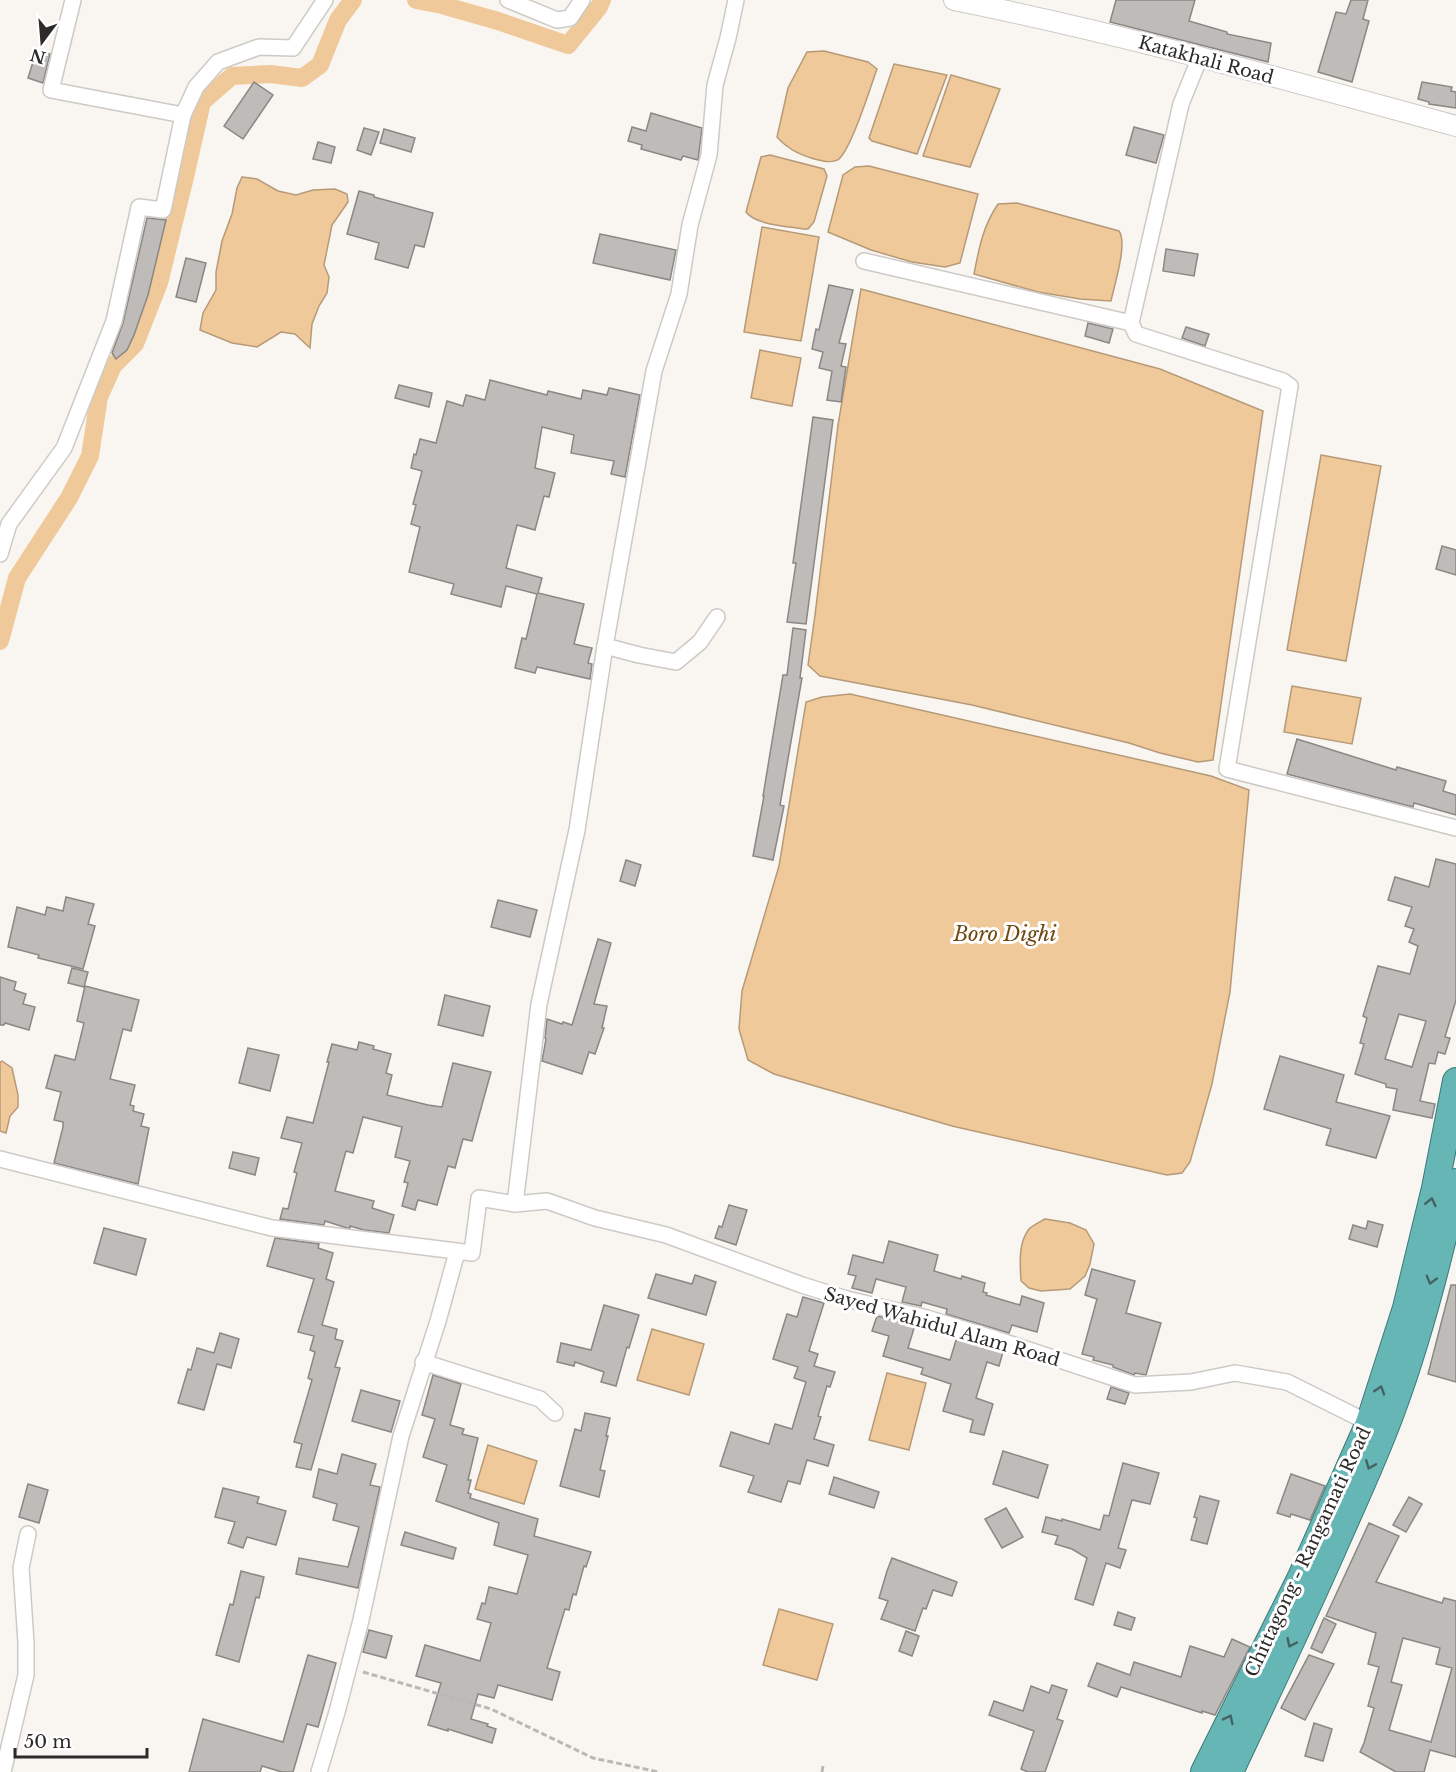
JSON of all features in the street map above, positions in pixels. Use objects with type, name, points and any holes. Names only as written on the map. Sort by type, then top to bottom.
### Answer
[{"type":"highway","name":"Chittagong - Rangamati Road","points":[[1204,1772],[1301,1577],[1369,1423],[1406,1308],[1435,1188],[1456,1081]]},
{"type":"highway","name":"Chittagong - Rangamati Road","points":[[1230,1772],[1310,1601],[1385,1429],[1450,1234],[1456,1182]]},
{"type":"street","points":[[73,0],[51,90],[183,116]]},
{"type":"street","points":[[0,554],[9,524],[64,448],[114,321],[139,207],[164,210],[183,116],[196,87],[218,62],[259,47],[292,48],[325,0]]},
{"type":"street","points":[[508,0],[557,20],[570,18],[582,0]]},
{"type":"street","points":[[515,1204],[539,1004],[577,830],[605,646],[654,371],[679,294],[690,225],[710,156],[714,85],[736,0]]},
{"type":"street","name":"Katakhali Road","points":[[954,0],[1060,22],[1200,57],[1456,126]]},
{"type":"street","points":[[1200,57],[1181,104],[1131,323],[1136,334],[1283,381],[1290,387],[1227,769],[1456,828]]},
{"type":"street","points":[[864,261],[1131,323]]},
{"type":"street","points":[[605,646],[676,662],[700,642],[717,617]]},
{"type":"street","points":[[0,1159],[272,1228],[457,1252],[438,1321],[401,1436],[349,1668],[319,1772]]},
{"type":"street","name":"Sayed Wahidul Alam Road","points":[[457,1252],[472,1253],[479,1198],[515,1204],[547,1201],[596,1218],[666,1235],[802,1285],[847,1299],[937,1321],[1135,1385],[1191,1382],[1235,1373],[1246,1374],[1287,1382],[1369,1423]]},
{"type":"street","points":[[423,1362],[540,1399],[555,1413]]},
{"type":"street","points":[[3,1772],[26,1675],[21,1568],[28,1534]]},
{"type":"path","points":[[349,1668],[491,1709],[593,1758],[659,1772]]},
{"type":"path","points":[[822,1772],[824,1766]]},
{"type":"water","points":[[824,51],[868,62],[877,69],[849,143],[839,159],[834,161],[821,161],[805,156],[791,149],[777,137],[788,88],[807,52]]},
{"type":"water","points":[[894,64],[947,75],[917,154],[872,141],[869,138]]},
{"type":"water","points":[[951,75],[1000,89],[970,167],[923,156]]},
{"type":"water","points":[[770,155],[824,169],[827,176],[814,222],[808,229],[764,222],[746,212],[761,157]]},
{"type":"water","points":[[869,166],[978,194],[960,263],[945,267],[912,262],[871,250],[828,232],[843,175],[855,167]]},
{"type":"water","points":[[242,177],[257,179],[278,191],[296,195],[313,190],[335,189],[347,194],[348,202],[332,225],[324,265],[329,277],[327,293],[312,324],[310,348],[295,334],[281,332],[257,347],[232,343],[200,330],[203,313],[216,290],[216,272],[222,241]]},
{"type":"water","points":[[1017,203],[1119,231],[1121,254],[1111,301],[1080,299],[1038,292],[974,274],[982,237],[993,212],[998,204]]},
{"type":"water","points":[[762,227],[819,237],[801,341],[744,332]]},
{"type":"water","points":[[861,289],[1160,369],[1263,411],[1213,760],[1198,762],[972,705],[820,676],[808,665],[838,425]]},
{"type":"water","points":[[760,350],[801,358],[792,406],[751,398]]},
{"type":"water","points":[[1321,455],[1381,466],[1346,661],[1287,650]]},
{"type":"water","points":[[1292,686],[1361,698],[1352,744],[1284,732]]},
{"type":"water","name":"Boro Dighi","points":[[850,694],[1211,776],[1249,790],[1230,992],[1212,1084],[1190,1162],[1182,1173],[1167,1175],[952,1126],[774,1074],[748,1060],[739,1029],[742,991],[779,866],[806,702],[822,697]]},
{"type":"water","points":[[0,1062],[12,1068],[18,1095],[18,1107],[10,1116],[6,1133],[0,1131]]},
{"type":"water","points":[[1045,1219],[1070,1223],[1086,1230],[1094,1244],[1085,1276],[1070,1289],[1041,1291],[1029,1288],[1021,1281],[1020,1254],[1025,1235],[1029,1229]]},
{"type":"water","points":[[652,1329],[704,1344],[689,1395],[637,1380]]},
{"type":"water","points":[[887,1373],[926,1383],[909,1450],[869,1440]]},
{"type":"water","points":[[488,1445],[537,1461],[524,1504],[475,1489]]},
{"type":"water","points":[[779,1609],[833,1624],[817,1680],[763,1665]]},
{"type":"building","points":[[1116,0],[1195,0],[1189,21],[1227,32],[1227,34],[1271,43],[1268,62],[1110,22]]},
{"type":"building","points":[[1351,0],[1368,0],[1363,19],[1369,21],[1352,82],[1318,72],[1336,12],[1346,14]]},
{"type":"building","points":[[37,49],[50,54],[43,83],[28,78]]},
{"type":"building","points":[[254,82],[273,95],[243,139],[224,126]]},
{"type":"building","points":[[1422,82],[1452,87],[1451,91],[1456,92],[1456,108],[1429,104],[1429,102],[1418,99]]},
{"type":"building","points":[[651,113],[702,128],[698,160],[683,156],[681,160],[641,149],[642,145],[628,141],[632,127],[646,131]]},
{"type":"building","points":[[1134,127],[1164,135],[1156,163],[1126,155]]},
{"type":"building","points":[[364,128],[379,132],[371,155],[357,150]]},
{"type":"building","points":[[384,129],[415,138],[411,152],[380,143]]},
{"type":"building","points":[[318,142],[335,147],[331,163],[313,159]]},
{"type":"building","points":[[359,191],[433,213],[424,247],[415,245],[408,268],[375,259],[379,243],[347,234]]},
{"type":"building","points":[[147,218],[166,220],[148,295],[134,335],[127,350],[116,359],[112,353],[123,323]]},
{"type":"building","points":[[600,234],[676,250],[670,280],[593,263]]},
{"type":"building","points":[[1166,249],[1198,254],[1194,276],[1163,271]]},
{"type":"building","points":[[186,258],[206,263],[196,302],[176,297]]},
{"type":"building","points":[[829,285],[853,290],[839,343],[846,344],[841,366],[846,367],[841,402],[827,400],[832,371],[819,368],[823,352],[812,349],[816,329],[819,330]]},
{"type":"building","points":[[1088,323],[1113,329],[1109,343],[1085,336]]},
{"type":"building","points":[[1186,327],[1209,334],[1205,346],[1182,338]]},
{"type":"building","points":[[490,380],[547,395],[548,391],[581,399],[583,390],[607,395],[609,388],[640,395],[625,477],[611,474],[614,461],[571,453],[574,435],[542,427],[535,468],[555,473],[549,497],[544,496],[535,530],[517,525],[506,568],[542,578],[538,593],[584,604],[574,644],[592,648],[588,663],[592,664],[590,679],[537,667],[535,673],[515,668],[522,638],[526,639],[537,594],[506,586],[501,607],[451,594],[454,584],[409,572],[420,527],[411,524],[416,505],[413,504],[422,471],[411,468],[420,439],[436,443],[447,401],[463,406],[466,395],[485,400]]},
{"type":"building","points":[[399,385],[432,393],[429,407],[395,398]]},
{"type":"building","points":[[813,417],[833,420],[806,624],[787,622]]},
{"type":"building","points":[[1442,546],[1456,550],[1456,575],[1436,569]]},
{"type":"building","points":[[793,628],[806,630],[800,678],[802,678],[780,805],[784,806],[773,860],[753,856],[783,675],[787,675]]},
{"type":"building","points":[[1297,739],[1396,770],[1397,767],[1446,781],[1443,791],[1456,795],[1456,815],[1414,803],[1413,807],[1287,774]]},
{"type":"building","points":[[1436,859],[1456,864],[1456,1000],[1445,1037],[1450,1038],[1445,1054],[1438,1052],[1435,1064],[1429,1063],[1420,1101],[1435,1104],[1432,1118],[1393,1110],[1397,1089],[1386,1087],[1386,1084],[1355,1074],[1364,1044],[1360,1043],[1367,1018],[1363,1016],[1378,966],[1410,974],[1418,946],[1409,942],[1414,929],[1405,926],[1412,907],[1388,900],[1395,877],[1429,887]],"holes":[[[1399,1014],[1426,1021],[1412,1067],[1385,1059]]]},
{"type":"building","points":[[626,860],[641,865],[635,886],[620,881]]},
{"type":"building","points":[[66,897],[94,904],[88,924],[95,926],[83,969],[38,958],[39,955],[8,947],[17,907],[45,915],[47,907],[63,911]]},
{"type":"building","points":[[498,900],[537,910],[530,937],[491,927]]},
{"type":"building","points":[[598,939],[611,943],[594,1004],[607,1006],[602,1028],[604,1028],[595,1054],[589,1052],[582,1074],[542,1061],[547,1019],[572,1025]]},
{"type":"building","points":[[72,968],[88,972],[84,987],[68,983]]},
{"type":"building","points":[[0,977],[16,982],[14,990],[26,994],[23,1004],[35,1007],[29,1030],[5,1023],[0,1025]]},
{"type":"building","points":[[85,986],[139,1000],[131,1031],[123,1029],[110,1079],[135,1085],[130,1105],[134,1106],[133,1111],[144,1114],[141,1126],[149,1128],[138,1184],[54,1163],[63,1127],[63,1122],[54,1120],[61,1092],[46,1088],[55,1055],[75,1060],[84,1023],[77,1021]]},
{"type":"building","points":[[445,995],[490,1006],[483,1036],[438,1025]]},
{"type":"building","points":[[359,1042],[391,1054],[386,1073],[392,1075],[387,1095],[428,1105],[442,1107],[453,1063],[491,1072],[472,1141],[463,1139],[455,1168],[448,1166],[437,1205],[418,1200],[415,1210],[402,1206],[408,1183],[404,1182],[410,1161],[395,1157],[402,1127],[363,1117],[353,1153],[346,1151],[335,1191],[374,1201],[372,1208],[394,1215],[389,1233],[350,1226],[347,1228],[325,1221],[324,1225],[280,1219],[283,1208],[288,1209],[297,1173],[294,1172],[302,1143],[281,1138],[287,1117],[313,1123],[332,1044],[357,1050]]},
{"type":"building","points":[[248,1048],[279,1055],[270,1091],[239,1083]]},
{"type":"building","points":[[1280,1056],[1344,1075],[1336,1102],[1390,1116],[1376,1158],[1326,1145],[1331,1129],[1264,1109]]},
{"type":"building","points":[[233,1152],[259,1158],[255,1175],[229,1168]]},
{"type":"building","points":[[729,1205],[747,1210],[736,1245],[715,1238],[719,1226],[722,1227]]},
{"type":"building","points":[[1368,1221],[1383,1225],[1377,1247],[1349,1239],[1353,1225],[1366,1229]]},
{"type":"building","points":[[104,1228],[146,1239],[136,1275],[94,1263]]},
{"type":"building","points":[[275,1238],[319,1244],[318,1248],[333,1253],[326,1279],[334,1282],[322,1325],[337,1329],[335,1339],[343,1341],[335,1367],[340,1368],[311,1470],[296,1467],[302,1444],[294,1442],[312,1380],[308,1378],[315,1352],[310,1350],[314,1336],[298,1332],[314,1279],[267,1266]]},
{"type":"building","points":[[889,1241],[938,1255],[934,1271],[985,1283],[983,1292],[987,1293],[986,1295],[1020,1305],[1022,1296],[1044,1303],[1037,1332],[1012,1325],[1009,1333],[946,1314],[947,1309],[922,1302],[921,1306],[902,1302],[906,1287],[876,1279],[872,1293],[852,1288],[856,1276],[848,1274],[853,1255],[883,1263]]},
{"type":"building","points":[[1092,1269],[1135,1281],[1126,1313],[1161,1323],[1146,1375],[1135,1373],[1134,1375],[1082,1354],[1097,1299],[1085,1295]]},
{"type":"building","points":[[656,1274],[692,1284],[695,1275],[716,1282],[706,1315],[648,1298]]},
{"type":"building","points":[[1451,1285],[1456,1285],[1456,1382],[1428,1374]]},
{"type":"building","points":[[803,1297],[824,1303],[809,1351],[818,1354],[814,1366],[835,1372],[830,1387],[827,1386],[814,1439],[834,1445],[828,1466],[807,1460],[800,1484],[788,1481],[781,1502],[748,1492],[754,1476],[720,1466],[731,1432],[769,1444],[775,1424],[792,1429],[806,1382],[794,1378],[798,1367],[773,1359],[787,1314],[797,1317]]},
{"type":"building","points":[[604,1305],[639,1315],[616,1386],[601,1382],[604,1372],[575,1362],[574,1366],[557,1362],[561,1343],[591,1350]]},
{"type":"building","points":[[877,1316],[915,1325],[908,1348],[950,1360],[957,1337],[1003,1352],[999,1366],[987,1362],[976,1398],[993,1404],[984,1435],[970,1432],[973,1420],[943,1411],[951,1384],[921,1374],[923,1368],[883,1356],[889,1336],[872,1331]]},
{"type":"building","points":[[220,1333],[239,1339],[231,1368],[217,1364],[204,1410],[178,1403],[197,1348],[214,1353]]},
{"type":"building","points":[[433,1375],[461,1384],[450,1425],[464,1429],[462,1434],[478,1438],[468,1480],[471,1480],[468,1493],[471,1494],[470,1498],[538,1519],[534,1536],[591,1552],[586,1567],[584,1566],[576,1595],[573,1594],[569,1610],[565,1609],[547,1668],[560,1672],[552,1700],[498,1685],[494,1698],[478,1694],[471,1719],[496,1729],[492,1743],[428,1725],[441,1683],[416,1676],[425,1645],[480,1661],[491,1623],[477,1619],[482,1603],[485,1604],[489,1587],[517,1594],[528,1555],[494,1545],[499,1523],[436,1501],[447,1465],[423,1457],[435,1419],[422,1415]]},
{"type":"building","points":[[1111,1387],[1129,1393],[1125,1404],[1107,1399]]},
{"type":"building","points":[[361,1390],[400,1401],[391,1432],[352,1421]]},
{"type":"building","points":[[585,1413],[610,1418],[600,1470],[605,1471],[599,1497],[560,1486],[575,1429],[581,1431]]},
{"type":"building","points":[[1003,1451],[1048,1465],[1038,1498],[993,1484]]},
{"type":"building","points":[[342,1454],[376,1464],[370,1485],[380,1487],[358,1588],[296,1574],[299,1558],[348,1567],[359,1527],[333,1520],[337,1504],[313,1497],[319,1469],[337,1474]]},
{"type":"building","points":[[1123,1463],[1159,1473],[1150,1504],[1132,1500],[1118,1548],[1126,1550],[1120,1568],[1106,1563],[1093,1605],[1075,1599],[1087,1558],[1072,1549],[1055,1544],[1058,1536],[1042,1532],[1046,1517],[1062,1521],[1062,1519],[1100,1530],[1104,1515],[1109,1516]]},
{"type":"building","points":[[1291,1474],[1325,1486],[1310,1520],[1291,1514],[1290,1517],[1277,1513]]},
{"type":"building","points":[[834,1477],[879,1492],[874,1508],[829,1494]]},
{"type":"building","points":[[28,1484],[48,1490],[39,1523],[19,1517]]},
{"type":"building","points":[[223,1488],[259,1497],[257,1503],[286,1511],[276,1545],[247,1537],[243,1548],[228,1543],[235,1522],[215,1517]]},
{"type":"building","points":[[1200,1496],[1219,1501],[1207,1544],[1191,1540]]},
{"type":"building","points":[[1409,1497],[1422,1504],[1406,1532],[1393,1525]]},
{"type":"building","points":[[1006,1508],[1023,1537],[1002,1548],[985,1519]]},
{"type":"building","points":[[1369,1523],[1399,1536],[1376,1582],[1442,1603],[1444,1598],[1456,1601],[1456,1757],[1430,1750],[1424,1772],[1396,1772],[1360,1752],[1374,1708],[1368,1706],[1379,1667],[1368,1664],[1376,1633],[1326,1616]],"holes":[[[1403,1638],[1440,1648],[1436,1664],[1452,1668],[1431,1742],[1389,1730],[1402,1685],[1391,1682]]]},
{"type":"building","points":[[405,1532],[456,1548],[453,1559],[401,1545]]},
{"type":"building","points":[[892,1558],[957,1582],[952,1596],[933,1590],[926,1609],[923,1608],[915,1631],[881,1619],[888,1601],[879,1598]]},
{"type":"building","points":[[241,1571],[264,1577],[259,1598],[256,1597],[239,1662],[216,1655],[230,1604],[233,1605]]},
{"type":"building","points":[[1118,1612],[1135,1618],[1131,1630],[1114,1625]]},
{"type":"building","points":[[1324,1618],[1336,1624],[1322,1653],[1311,1648]]},
{"type":"building","points":[[369,1630],[392,1636],[386,1658],[363,1652]]},
{"type":"building","points":[[906,1631],[919,1636],[912,1656],[899,1651]]},
{"type":"building","points":[[1232,1639],[1250,1647],[1215,1715],[1121,1687],[1117,1697],[1088,1686],[1097,1663],[1130,1675],[1134,1662],[1181,1677],[1190,1646],[1224,1657]]},
{"type":"building","points":[[308,1655],[336,1663],[318,1727],[307,1724],[293,1772],[282,1772],[262,1766],[260,1772],[189,1772],[203,1719],[283,1742]]},
{"type":"building","points":[[1309,1655],[1334,1664],[1305,1720],[1281,1708]]},
{"type":"building","points":[[1052,1685],[1067,1690],[1057,1719],[1063,1721],[1045,1772],[1028,1772],[1021,1769],[1034,1731],[989,1715],[994,1701],[1023,1711],[1031,1686],[1049,1693]]},
{"type":"building","points":[[1314,1723],[1332,1729],[1323,1761],[1305,1756]]},
{"type":"waterway","points":[[0,641],[17,578],[69,498],[90,456],[99,397],[113,366],[135,344],[159,283],[202,102],[232,76],[271,74],[302,78],[320,65],[338,20],[353,0]]},
{"type":"waterway","points":[[416,0],[498,21],[568,45],[599,7],[602,0]]}]
